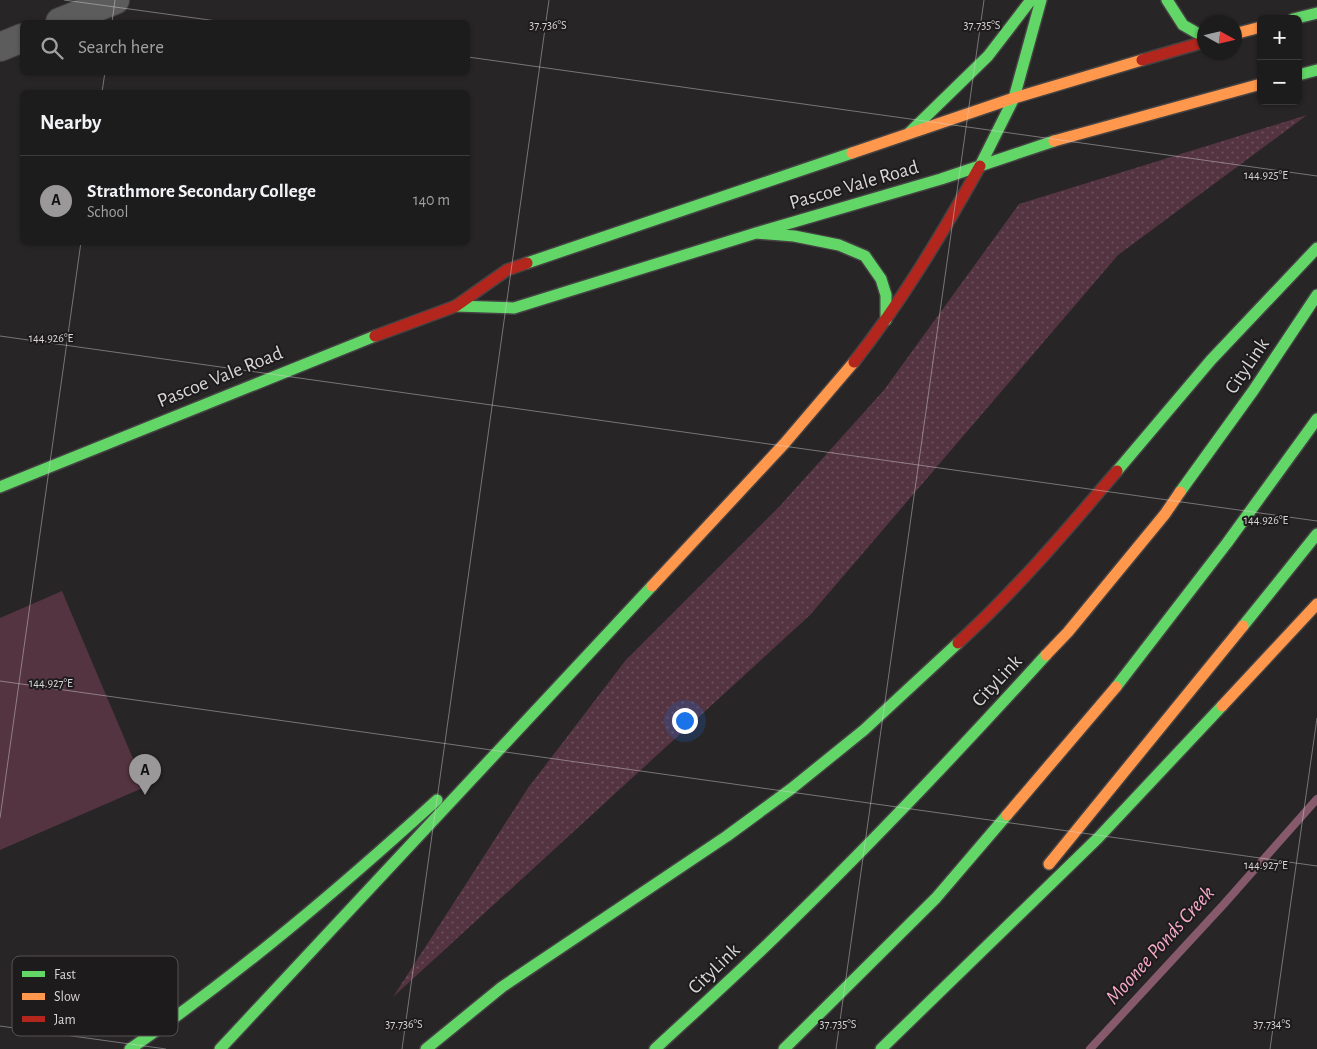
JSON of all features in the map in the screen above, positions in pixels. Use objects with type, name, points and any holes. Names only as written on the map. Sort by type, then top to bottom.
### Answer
[{"type":"main road","points":[[909,133],[988,56],[1032,0]]},
{"type":"main road","points":[[220,1049],[784,444],[837,382],[886,320],[925,262],[980,166],[1014,98],[1041,0]]},
{"type":"main road","points":[[1167,0],[1183,25],[1197,33]]},
{"type":"main road","points":[[1302,16],[1317,12]]},
{"type":"main road","points":[[1242,32],[1257,28]]},
{"type":"main road","name":"Pascoe Vale Road","points":[[0,487],[342,348],[456,306],[508,270],[1014,98],[1197,44]]},
{"type":"main road","points":[[1302,74],[1317,70]]},
{"type":"main road","name":"Pascoe Vale Road","points":[[456,306],[514,308],[980,166],[1077,134],[1257,85]]},
{"type":"main road","points":[[756,233],[794,236],[839,245],[865,256],[881,279],[886,295],[886,320]]},
{"type":"main road","points":[[426,1049],[502,987],[735,830],[792,789],[864,730],[992,612],[1053,546],[1156,422],[1211,360],[1317,248]]},
{"type":"main road","name":"CityLink","points":[[655,1049],[774,938],[870,842],[954,756],[1068,632],[1165,514],[1254,391],[1317,296]]},
{"type":"main road","points":[[784,1049],[936,898],[1126,676],[1317,419]]},
{"type":"main road","points":[[1042,872],[1106,796],[1317,534]]},
{"type":"main road","points":[[881,1049],[1098,838],[1317,604]]},
{"type":"main road","points":[[178,1017],[255,957],[383,850],[549,697]]},
{"type":"main road","points":[[946,985],[1016,902]]},
{"type":"main road","points":[[130,1049],[149,1036]]},
{"type":"street","points":[[65,20],[116,0]]},
{"type":"street","points":[[0,47],[20,39]]},
{"type":"shaded area","points":[[1307,115],[1118,255],[810,615],[393,997],[528,788],[625,661],[778,508],[884,390],[1019,204]]},
{"type":"shaded area","points":[[62,591],[145,787],[0,850],[0,618]]},
{"type":"waterway","name":"Moonee Ponds Creek","points":[[1090,1049],[1224,904],[1317,799]]},
{"type":"traffic: fast","points":[[909,133],[988,56],[1031,0]]},
{"type":"traffic: fast","points":[[1014,98],[1041,0]]},
{"type":"traffic: fast","points":[[1167,0],[1183,25],[1197,33]]},
{"type":"traffic: fast","points":[[1302,17],[1317,13]]},
{"type":"traffic: fast","points":[[1302,74],[1317,70]]},
{"type":"traffic: fast","points":[[980,166],[1014,98]]},
{"type":"traffic: fast","points":[[456,306],[514,308],[756,233],[941,179],[1054,141]]},
{"type":"traffic: fast","points":[[527,263],[852,153]]},
{"type":"traffic: fast","points":[[756,233],[794,236],[839,245],[865,256],[881,279],[886,295],[886,320]]},
{"type":"traffic: fast","points":[[1117,471],[1211,360],[1317,248]]},
{"type":"traffic: fast","points":[[1180,492],[1253,391],[1317,295]]},
{"type":"traffic: fast","points":[[0,487],[375,336]]},
{"type":"traffic: fast","points":[[1116,687],[1227,543],[1317,419]]},
{"type":"traffic: fast","points":[[1243,626],[1317,534]]},
{"type":"traffic: fast","points":[[220,1049],[652,586]]},
{"type":"traffic: fast","points":[[426,1049],[502,987],[727,836],[791,789],[864,730],[958,643]]},
{"type":"traffic: fast","points":[[655,1049],[844,869],[1046,655]]},
{"type":"traffic: fast","points":[[881,1049],[1098,838],[1222,706]]},
{"type":"traffic: fast","points":[[178,1014],[288,930],[437,800]]},
{"type":"traffic: fast","points":[[784,1049],[936,898],[1007,815]]},
{"type":"traffic: fast","points":[[130,1049],[148,1036]]},
{"type":"traffic: slow","points":[[1242,32],[1257,28]]},
{"type":"traffic: slow","points":[[852,153],[1014,98],[1142,60]]},
{"type":"traffic: slow","points":[[1054,141],[1257,85]]},
{"type":"traffic: slow","points":[[652,586],[784,444],[854,362]]},
{"type":"traffic: slow","points":[[1046,655],[1068,632],[1165,514],[1180,492]]},
{"type":"traffic: slow","points":[[1222,706],[1317,604]]},
{"type":"traffic: slow","points":[[1049,864],[1243,626]]},
{"type":"traffic: slow","points":[[1007,815],[1116,687]]},
{"type":"traffic: jam","points":[[1142,60],[1197,44]]},
{"type":"traffic: jam","points":[[854,362],[889,315],[921,267],[980,166]]},
{"type":"traffic: jam","points":[[375,336],[456,306],[507,270],[527,263]]},
{"type":"traffic: jam","points":[[958,643],[1060,538],[1117,471]]},
{"type":"place","name":"Strathmore Secondary College","points":[[145,795]]}]
